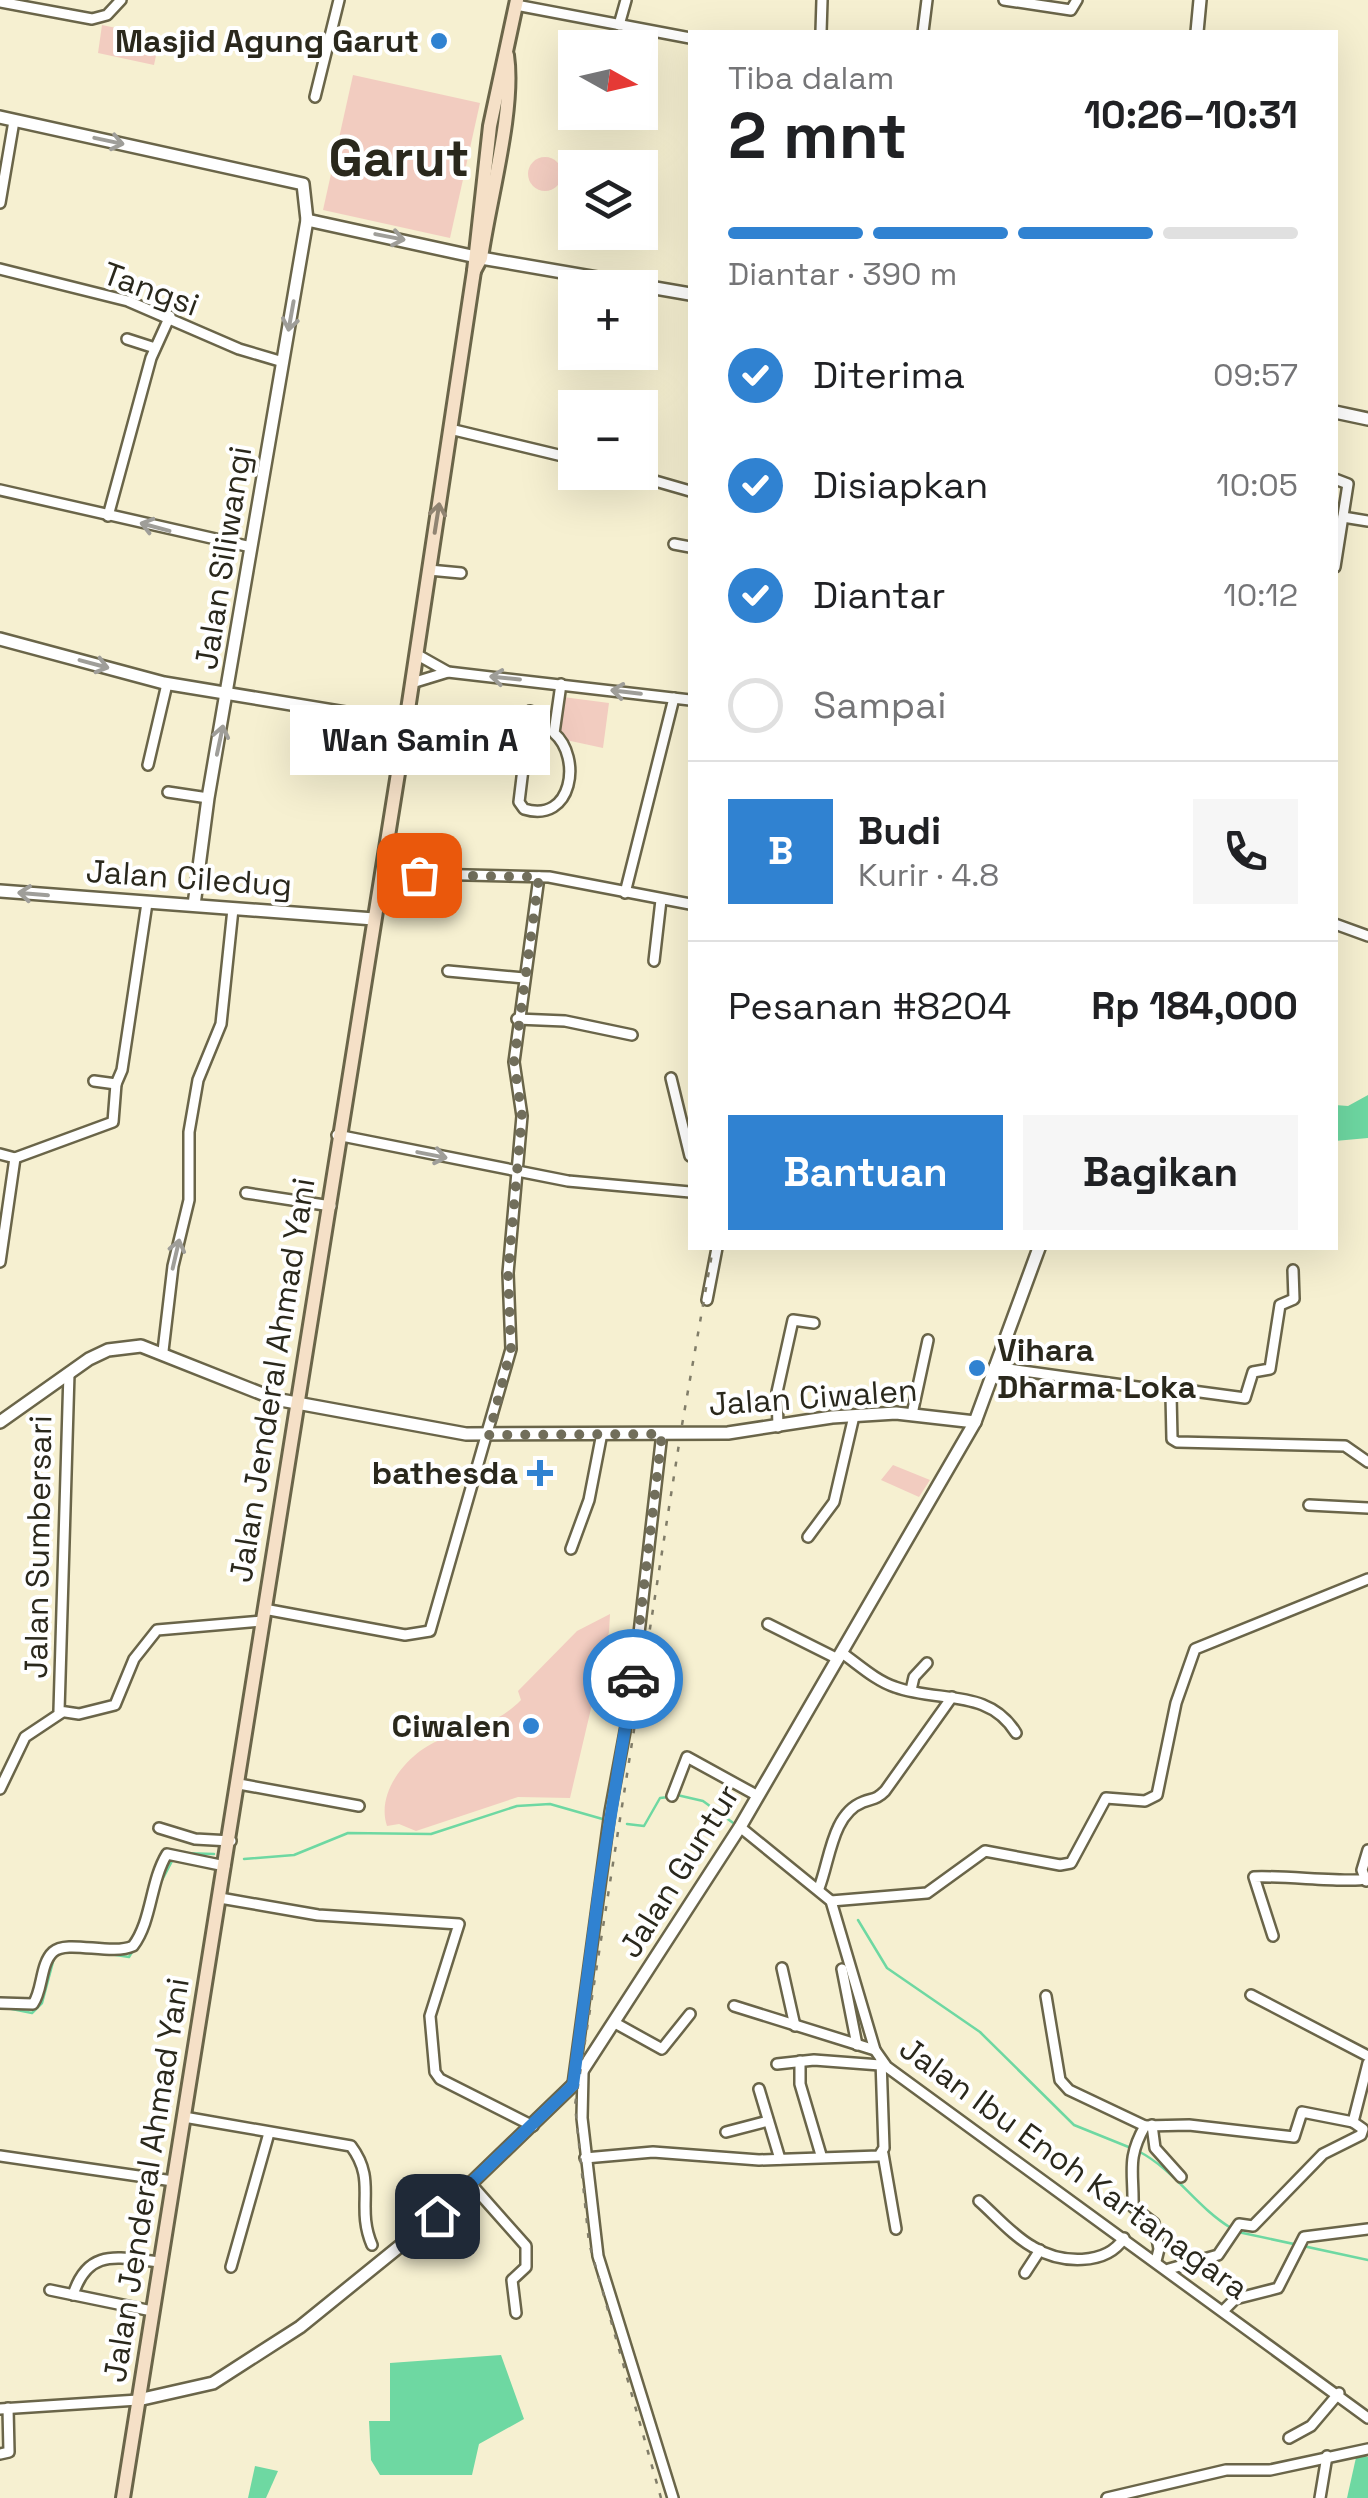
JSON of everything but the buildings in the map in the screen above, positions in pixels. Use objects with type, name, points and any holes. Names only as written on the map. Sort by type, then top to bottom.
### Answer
[{"type":"main road","name":"Jalan Jenderal Ahmad Yani","points":[[124,2498],[331,1206],[337,1135],[406,722],[477,257],[496,92],[517,2]]},
{"type":"street","points":[[0,2],[92,18],[107,15],[121,0]]},
{"type":"street","points":[[315,97],[340,0]]},
{"type":"street","points":[[619,25],[626,0]]},
{"type":"street","points":[[820,30],[822,0]]},
{"type":"street","points":[[923,30],[927,0]]},
{"type":"street","points":[[1004,0],[1070,10],[1077,0]]},
{"type":"street","points":[[1197,30],[1200,0]]},
{"type":"street","points":[[517,2],[688,38]]},
{"type":"street","points":[[0,118],[303,184],[308,220],[477,257],[688,294]]},
{"type":"street","points":[[0,203],[14,120]]},
{"type":"street","name":"Jalan Siliwangi","points":[[194,905],[208,798],[308,220]]},
{"type":"street","name":"Tangsi","points":[[0,269],[170,316],[238,350],[283,362]]},
{"type":"street","points":[[108,516],[155,348],[170,316]]},
{"type":"street","points":[[127,339],[155,348]]},
{"type":"street","points":[[1338,413],[1368,419]]},
{"type":"street","points":[[450,429],[558,455]]},
{"type":"street","points":[[1338,480],[1348,484],[1338,549]]},
{"type":"street","points":[[658,481],[688,489]]},
{"type":"street","points":[[0,490],[250,546]]},
{"type":"street","points":[[1343,518],[1368,521]]},
{"type":"street","points":[[674,544],[688,547]]},
{"type":"street","points":[[429,570],[461,574]]},
{"type":"street","points":[[0,639],[167,684],[406,722]]},
{"type":"street","points":[[416,654],[448,672]]},
{"type":"street","points":[[412,683],[448,672],[688,700]]},
{"type":"street","points":[[148,764],[167,684]]},
{"type":"street","points":[[554,732],[561,684]]},
{"type":"street","points":[[626,894],[674,698]]},
{"type":"street","points":[[528,730],[554,732],[567,746],[563,799],[554,810],[533,812],[521,806],[519,792],[530,711]]},
{"type":"street","points":[[168,792],[208,798]]},
{"type":"street","points":[[382,872],[539,877],[688,904]]},
{"type":"street","points":[[263,1615],[406,1635],[430,1630],[511,1349],[508,1273],[522,1116],[514,1062],[539,877]]},
{"type":"street","name":"Jalan Ciledug","points":[[0,892],[374,918]]},
{"type":"street","points":[[654,961],[661,900]]},
{"type":"street","points":[[0,1154],[15,1158],[113,1122],[147,904]]},
{"type":"street","points":[[0,1422],[108,1350],[141,1346],[162,1350],[173,1266],[189,1200],[192,1115],[202,1066],[221,1024],[232,909]]},
{"type":"street","points":[[1338,925],[1368,936]]},
{"type":"street","points":[[448,971],[524,978]]},
{"type":"street","points":[[518,1020],[565,1021],[632,1035]]},
{"type":"street","points":[[671,1078],[688,1148]]},
{"type":"street","points":[[94,1081],[116,1084]]},
{"type":"street","points":[[337,1135],[516,1172],[688,1192]]},
{"type":"street","points":[[0,1262],[15,1158]]},
{"type":"street","points":[[246,1193],[331,1206]]},
{"type":"street","points":[[707,1300],[717,1250]]},
{"type":"street","name":"Jalan Guntur","points":[[138,2400],[200,2388],[226,2376],[300,2327],[376,2251],[471,2184],[534,2126],[583,2073],[740,1827],[975,1422],[1038,1250]]},
{"type":"street","points":[[994,1367],[1169,1393],[1178,1389],[1245,1398],[1253,1372],[1270,1369],[1280,1306],[1294,1299],[1294,1270]]},
{"type":"street","points":[[778,1427],[778,1392],[793,1320],[814,1323]]},
{"type":"street","points":[[912,1414],[928,1340]]},
{"type":"street","name":"Jalan Ciwalen","points":[[162,1350],[230,1385],[298,1404],[414,1428],[489,1435],[662,1434],[912,1414],[975,1422]]},
{"type":"street","name":"Jalan Sumbersari","points":[[69,1373],[61,1714],[116,1705],[134,1659],[157,1630],[263,1615]]},
{"type":"street","points":[[1169,1393],[1175,1442],[1345,1446],[1368,1462]]},
{"type":"street","points":[[808,1536],[834,1502],[854,1416]]},
{"type":"street","points":[[571,1548],[589,1500],[602,1433]]},
{"type":"street","points":[[573,2085],[608,1829],[632,1694],[662,1434]]},
{"type":"street","points":[[1308,1505],[1368,1508]]},
{"type":"street","points":[[831,1901],[927,1892],[985,1850],[1060,1865],[1071,1863],[1106,1798],[1145,1801],[1157,1795],[1176,1704],[1195,1649],[1368,1580]]},
{"type":"street","points":[[768,1624],[840,1656],[890,1686],[995,1707],[1016,1732]]},
{"type":"street","points":[[910,1690],[914,1678],[927,1663]]},
{"type":"street","points":[[819,1888],[836,1827],[862,1802],[875,1800],[885,1791],[952,1697]]},
{"type":"street","points":[[0,1789],[25,1737],[61,1714]]},
{"type":"street","points":[[672,1796],[687,1757],[758,1796]]},
{"type":"street","points":[[239,1784],[359,1806]]},
{"type":"street","name":"Jalan Ibu Enoh Kartanagara","points":[[740,1827],[831,1901],[879,2059],[1368,2418]]},
{"type":"street","points":[[159,1828],[195,1839],[231,1842]]},
{"type":"street","points":[[1273,1936],[1254,1877],[1306,1876],[1354,1883],[1366,1880],[1368,1850]]},
{"type":"street","points":[[0,2003],[33,2004],[51,1954],[59,1948],[113,1952],[132,1946],[142,1930],[156,1872],[167,1854],[227,1865]]},
{"type":"street","points":[[220,1898],[318,1916],[457,1922],[459,1929],[430,2016],[437,2076],[534,2126]]},
{"type":"street","points":[[782,1968],[796,2026]]},
{"type":"street","points":[[842,1969],[856,2045]]},
{"type":"street","points":[[1251,1995],[1368,2060],[1353,2122]]},
{"type":"street","points":[[1046,1996],[1060,2080],[1069,2090],[1148,2126],[1294,2137],[1302,2112],[1353,2122],[1363,2129],[1361,2135],[1323,2154],[1253,2226],[1237,2229],[1214,2257],[1169,2269]]},
{"type":"street","points":[[734,2006],[856,2045],[879,2059]]},
{"type":"street","points":[[615,2023],[662,2049],[690,2014]]},
{"type":"street","points":[[777,2064],[879,2059]]},
{"type":"street","points":[[879,2059],[883,2154],[896,2230]]},
{"type":"street","points":[[800,2060],[800,2084],[821,2155]]},
{"type":"street","points":[[583,2073],[585,2158],[598,2256],[675,2498]]},
{"type":"street","points":[[759,2089],[780,2159]]},
{"type":"street","points":[[184,2116],[351,2146],[366,2177],[362,2221],[376,2251]]},
{"type":"street","points":[[726,2132],[768,2121]]},
{"type":"street","points":[[1148,2126],[1131,2152],[1133,2207],[1154,2223],[1159,2249],[1156,2261]]},
{"type":"street","points":[[1148,2126],[1154,2148],[1182,2177]]},
{"type":"street","points":[[232,2267],[269,2133]]},
{"type":"street","points":[[585,2158],[653,2152],[780,2159],[883,2154]]},
{"type":"street","points":[[0,2156],[173,2181]]},
{"type":"street","points":[[471,2184],[512,2234],[526,2244],[526,2268],[512,2280],[516,2313]]},
{"type":"street","points":[[979,2201],[1040,2250],[1100,2258],[1112,2254],[1124,2238]]},
{"type":"street","points":[[1225,2310],[1235,2299],[1278,2288],[1301,2241],[1314,2232],[1368,2229]]},
{"type":"street","points":[[1024,2273],[1040,2250]]},
{"type":"street","points":[[72,2295],[80,2273],[97,2260],[160,2262]]},
{"type":"street","points":[[50,2290],[152,2311]]},
{"type":"street","points":[[1289,2438],[1310,2426],[1339,2393]]},
{"type":"street","points":[[0,2454],[9,2452],[4,2409],[138,2400]]},
{"type":"street","points":[[1108,2498],[1226,2470],[1270,2470],[1368,2449]]},
{"type":"street","points":[[1320,2498],[1326,2456]]},
{"type":"shaded area","points":[[102,25],[160,37],[154,65],[98,53]]},
{"type":"shaded area","points":[[353,75],[480,103],[450,238],[323,210]]},
{"type":"shaded area","points":[[545,157],[557,162],[557,186],[545,191],[533,186],[528,174],[533,162]]},
{"type":"shaded area","points":[[563,697],[609,703],[603,748],[566,740],[560,729]]},
{"type":"shaded area","points":[[1368,1095],[1368,1138],[1338,1141],[1338,1105],[1348,1106]]},
{"type":"shaded area","points":[[893,1465],[930,1480],[919,1497],[881,1480]]},
{"type":"shaded area","name":"Ciwalen","points":[[610,1614],[570,1798],[518,1797],[416,1831],[399,1824],[387,1826],[388,1793],[412,1758],[442,1739],[506,1713],[521,1700],[518,1691],[577,1631]]},
{"type":"shaded area","points":[[501,2355],[524,2419],[479,2444],[472,2475],[380,2475],[371,2460],[369,2421],[390,2421],[390,2363]]},
{"type":"shaded area","points":[[1357,2453],[1368,2457],[1368,2498],[1347,2498]]},
{"type":"shaded area","points":[[255,2466],[278,2471],[266,2498],[248,2498]]},
{"type":"waterway","points":[[677,1795],[703,1801],[736,1825]]},
{"type":"waterway","points":[[627,1824],[644,1826],[660,1798],[669,1797]]},
{"type":"waterway","points":[[244,1859],[294,1855],[348,1833],[431,1834],[517,1806],[550,1804],[606,1820]]},
{"type":"waterway","points":[[181,1853],[214,1854]]},
{"type":"waterway","points":[[160,1884],[172,1861]]},
{"type":"waterway","points":[[858,1920],[887,1968],[980,2032],[1074,2125],[1131,2148]]},
{"type":"waterway","points":[[103,1953],[129,1957],[132,1952]]},
{"type":"waterway","points":[[2,2007],[32,2013],[42,2003],[54,1958]]},
{"type":"waterway","points":[[1138,2151],[1231,2228]]},
{"type":"waterway","points":[[1238,2232],[1368,2260]]},
{"type":"railway","points":[[682,1425],[713,1250]]},
{"type":"railway","points":[[661,2498],[589,2243],[575,2105],[679,1444]]},
{"type":"way so far","points":[[419,875],[539,877],[514,1062],[522,1116],[508,1273],[511,1349],[489,1435],[662,1434],[633,1679]]},
{"type":"place","name":"Masjid Agung Garut","points":[[439,41]]},
{"type":"place","name":"Wan Samin A","points":[[419,875]]},
{"type":"place","name":"Vihara Dharma Loka","points":[[977,1368]]},
{"type":"place","name":"bathesda","points":[[540,1473]]},
{"type":"place","name":"Ciwalen","points":[[531,1726]]},
{"type":"district","name":"Garut","points":[[399,158]]},
{"type":"route","points":[[437,2216],[573,2085],[610,1812],[633,1679]]}]
